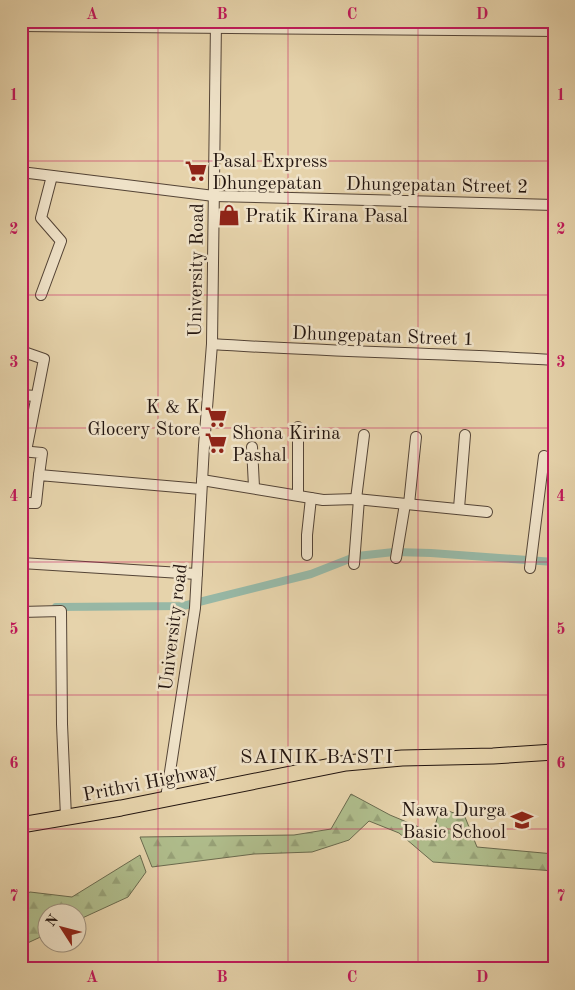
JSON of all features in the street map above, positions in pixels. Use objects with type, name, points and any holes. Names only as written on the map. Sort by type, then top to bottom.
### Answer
[{"type":"highway","name":"Prithvi Highway","points":[[21,825],[121,808],[346,763],[402,758],[493,756],[554,752]]},
{"type":"street","points":[[21,26],[216,24],[554,31]]},
{"type":"street","name":"University Road","points":[[203,460],[212,344],[216,24]]},
{"type":"street","name":"Dhungepatan Street 2","points":[[21,172],[214,196],[554,205]]},
{"type":"street","points":[[41,295],[61,241],[41,218],[52,176]]},
{"type":"street","name":"Dhungepatan Street 1","points":[[212,344],[554,360]]},
{"type":"street","points":[[21,351],[44,359],[24,451],[42,453],[36,503],[21,502]]},
{"type":"street","points":[[21,395],[36,396]]},
{"type":"street","points":[[298,427],[298,495]]},
{"type":"street","points":[[354,564],[364,435]]},
{"type":"street","points":[[459,508],[465,435]]},
{"type":"street","points":[[396,558],[407,504],[416,437]]},
{"type":"street","points":[[252,447],[254,487]]},
{"type":"street","points":[[530,568],[544,456]]},
{"type":"street","name":"University road","points":[[166,798],[195,608],[203,460]]},
{"type":"street","points":[[39,475],[254,487],[323,500],[358,499],[487,512]]},
{"type":"street","points":[[307,555],[311,498]]},
{"type":"street","points":[[21,563],[197,574]]},
{"type":"street","points":[[21,612],[61,611],[62,724],[66,818]]},
{"type":"green space","points":[[351,794],[390,815],[433,833],[440,808],[465,817],[477,847],[554,854],[554,871],[433,862],[399,833],[369,821],[349,840],[312,852],[254,854],[152,867],[140,837],[294,835],[331,829]]},
{"type":"green space","points":[[140,855],[146,872],[128,897],[88,915],[88,902],[38,902],[38,938],[21,946],[21,897],[30,892],[72,897]]},
{"type":"waterway","points":[[56,607],[183,606],[311,574],[357,556],[394,552],[554,562]]},
{"type":"place","name":"Pasal Express Dhungepatan","points":[[196,171]]},
{"type":"place","name":"Pratik Kirana Pasal","points":[[229,215]]},
{"type":"place","name":"K & K Glocery Store","points":[[216,417]]},
{"type":"place","name":"Shona Kirina Pashal","points":[[216,443]]},
{"type":"place","name":"Nawa Durga Basic School","points":[[522,820]]},
{"type":"district","name":"SAINIK BASTI","points":[[317,756]]}]
